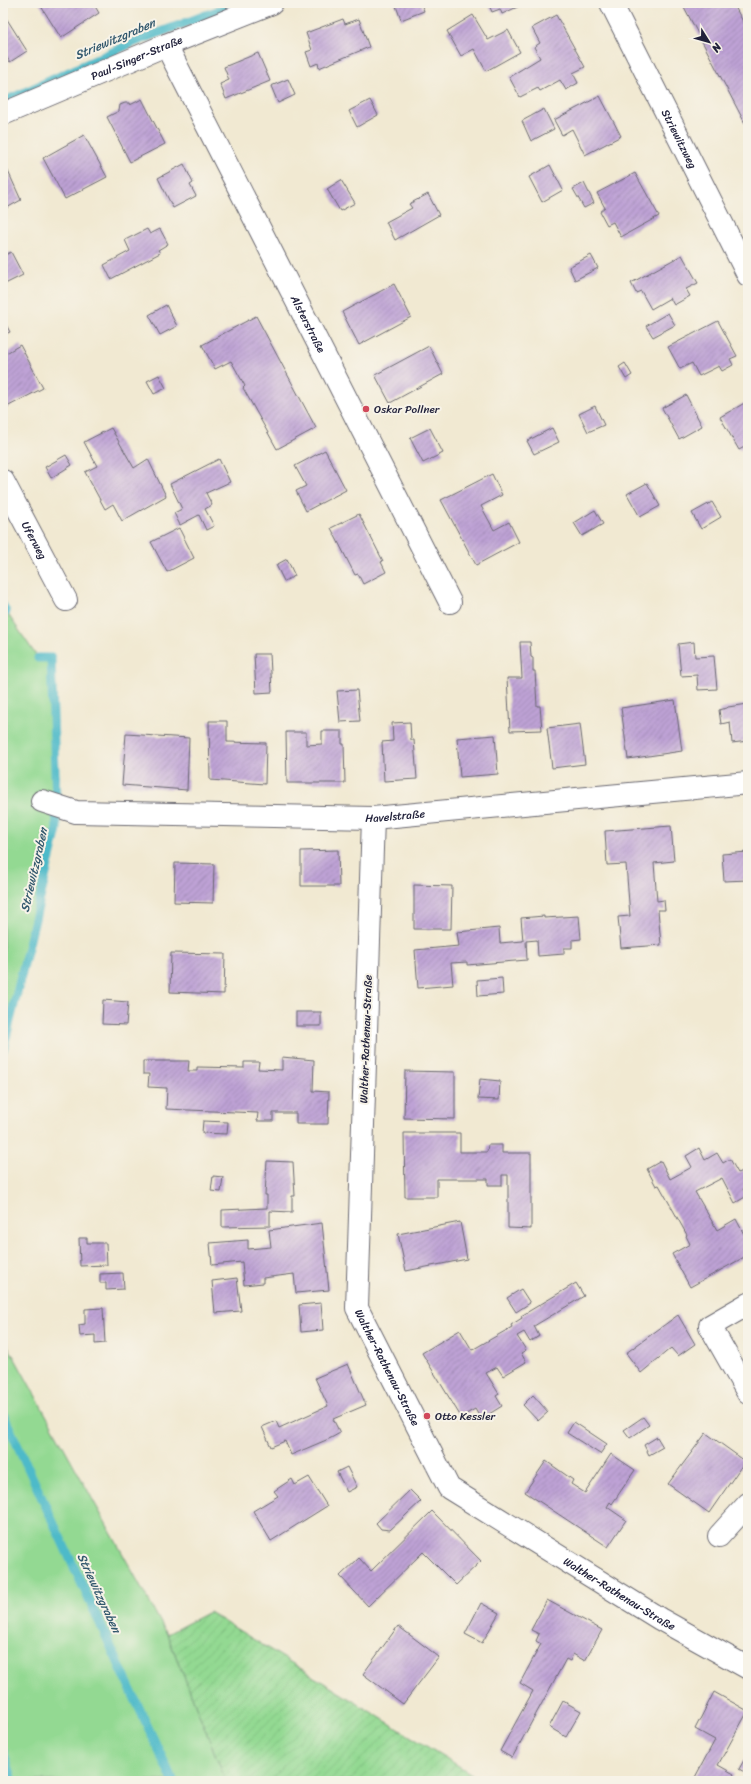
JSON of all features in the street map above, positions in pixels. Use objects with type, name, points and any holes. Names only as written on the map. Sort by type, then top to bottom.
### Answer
[{"type":"street","name":"Paul-Singer-Straße","points":[[3,114],[166,45],[272,3]]},
{"type":"street","name":"Striewitzweg","points":[[611,3],[748,274]]},
{"type":"street","name":"Alsterstraße","points":[[166,45],[450,602]]},
{"type":"street","name":"Uferweg","points":[[3,481],[66,600]]},
{"type":"street","name":"Havelstraße","points":[[42,801],[76,812],[373,818],[748,783]]},
{"type":"street","name":"Walther-Rathenau-Straße","points":[[373,818],[357,1308],[449,1488],[660,1618],[748,1668]]},
{"type":"street","points":[[748,1304],[710,1326],[748,1393]]},
{"type":"street","points":[[719,1536],[748,1504]]},
{"type":"green space","points":[[3,607],[38,658],[51,658],[57,829],[3,1050]]},
{"type":"green space","points":[[3,1337],[167,1634],[226,1781],[3,1781]]},
{"type":"green space","points":[[209,1612],[483,1781],[226,1781],[167,1634]]},
{"type":"building","points":[[39,3],[93,3],[99,13],[61,38]]},
{"type":"building","points":[[395,3],[421,3],[424,11],[401,20]]},
{"type":"building","points":[[488,3],[526,3],[502,14],[500,9],[492,12]]},
{"type":"building","points":[[686,3],[733,3],[748,31],[748,129],[683,5]]},
{"type":"building","points":[[3,13],[27,51],[10,62],[3,52]]},
{"type":"building","points":[[473,15],[488,40],[508,30],[520,52],[486,71],[474,49],[461,56],[447,31]]},
{"type":"building","points":[[556,15],[585,67],[573,73],[578,83],[566,90],[560,80],[540,91],[538,88],[520,97],[509,77],[540,58],[534,47],[540,43],[532,28]]},
{"type":"building","points":[[343,19],[345,24],[359,19],[369,47],[319,68],[318,63],[311,66],[306,52],[312,50],[306,33]]},
{"type":"building","points":[[258,53],[270,81],[226,99],[220,84],[229,80],[224,67]]},
{"type":"building","points":[[288,79],[295,95],[278,103],[271,86]]},
{"type":"building","points":[[600,96],[621,136],[585,155],[572,129],[562,135],[554,120]]},
{"type":"building","points":[[142,99],[165,144],[130,162],[107,117],[119,111],[120,105],[129,103],[130,105]]},
{"type":"building","points":[[370,100],[378,115],[357,127],[349,111]]},
{"type":"building","points":[[544,109],[554,129],[531,141],[522,121]]},
{"type":"building","points":[[84,135],[107,177],[65,199],[43,158]]},
{"type":"building","points":[[184,164],[193,183],[190,185],[196,196],[173,208],[158,178]]},
{"type":"building","points":[[550,165],[563,190],[542,202],[529,177]]},
{"type":"building","points":[[3,167],[5,171],[7,169],[21,200],[3,210]]},
{"type":"building","points":[[635,173],[659,216],[621,237],[613,222],[607,225],[600,212],[605,208],[597,193]]},
{"type":"building","points":[[341,180],[355,203],[340,211],[327,189]]},
{"type":"building","points":[[584,183],[594,203],[584,208],[573,189]]},
{"type":"building","points":[[428,194],[439,215],[395,240],[386,222],[412,208],[409,204]]},
{"type":"building","points":[[147,229],[150,234],[160,229],[168,244],[158,250],[160,253],[111,279],[104,265],[130,251],[125,240]]},
{"type":"building","points":[[11,252],[23,275],[3,285],[3,256]]},
{"type":"building","points":[[591,255],[598,268],[575,280],[569,267]]},
{"type":"building","points":[[682,255],[698,283],[686,289],[690,296],[674,305],[670,298],[651,309],[641,291],[636,293],[631,283]]},
{"type":"building","points":[[394,284],[411,317],[359,345],[342,312]]},
{"type":"building","points":[[166,305],[177,326],[160,335],[149,315]]},
{"type":"building","points":[[668,313],[675,325],[653,337],[646,326]]},
{"type":"building","points":[[256,316],[316,428],[277,449],[243,388],[245,386],[231,361],[215,369],[202,345]]},
{"type":"building","points":[[3,319],[10,332],[3,335]]},
{"type":"building","points":[[718,321],[737,356],[730,359],[733,365],[722,371],[719,366],[699,376],[692,363],[680,369],[668,347]]},
{"type":"building","points":[[20,345],[43,388],[3,409],[3,355]]},
{"type":"building","points":[[429,346],[443,374],[390,403],[375,375]]},
{"type":"building","points":[[625,363],[632,375],[626,379],[619,367]]},
{"type":"building","points":[[159,375],[166,388],[154,394],[147,381]]},
{"type":"building","points":[[686,395],[702,426],[679,439],[662,408]]},
{"type":"building","points":[[748,401],[748,445],[739,450],[720,417]]},
{"type":"building","points":[[595,406],[604,425],[588,432],[579,414]]},
{"type":"building","points":[[111,428],[134,468],[148,459],[166,496],[122,521],[113,504],[105,509],[85,472],[97,466],[84,442]]},
{"type":"building","points":[[430,428],[443,453],[423,463],[410,438]]},
{"type":"building","points":[[552,428],[559,442],[534,454],[527,441]]},
{"type":"building","points":[[325,450],[346,490],[306,511],[296,491],[306,486],[295,466]]},
{"type":"building","points":[[66,455],[72,465],[51,478],[45,467]]},
{"type":"building","points":[[219,459],[230,482],[206,493],[212,505],[205,509],[214,526],[206,530],[199,515],[180,525],[174,513],[182,509],[170,484]]},
{"type":"building","points":[[492,474],[502,495],[481,506],[494,530],[509,522],[519,542],[476,565],[441,500]]},
{"type":"building","points":[[647,483],[660,506],[640,517],[627,494]]},
{"type":"building","points":[[712,502],[721,517],[701,529],[692,513]]},
{"type":"building","points":[[595,510],[603,524],[582,536],[574,523]]},
{"type":"building","points":[[359,514],[383,561],[381,562],[386,572],[363,584],[358,574],[355,575],[331,528]]},
{"type":"building","points":[[179,528],[194,558],[167,572],[151,542]]},
{"type":"building","points":[[287,559],[295,576],[284,581],[276,565]]},
{"type":"building","points":[[520,642],[530,642],[531,657],[533,658],[533,671],[535,671],[537,706],[540,706],[542,730],[510,731],[507,678],[522,678]]},
{"type":"building","points":[[694,642],[695,657],[714,656],[717,689],[698,690],[697,675],[681,676],[678,644]]},
{"type":"building","points":[[254,654],[270,654],[272,692],[256,693]]},
{"type":"building","points":[[357,690],[360,721],[340,722],[337,691]]},
{"type":"building","points":[[675,700],[682,751],[628,759],[621,708]]},
{"type":"building","points":[[748,704],[748,741],[732,743],[730,722],[721,724],[719,710]]},
{"type":"building","points":[[209,721],[227,721],[227,742],[266,743],[265,784],[210,780]]},
{"type":"building","points":[[410,722],[411,740],[414,740],[417,779],[384,781],[382,742],[393,741],[392,723]]},
{"type":"building","points":[[580,724],[585,764],[552,768],[547,728]]},
{"type":"building","points":[[322,731],[342,731],[342,744],[344,744],[345,783],[287,783],[286,732],[306,732],[306,745],[322,744]]},
{"type":"building","points":[[126,734],[189,738],[187,790],[122,785]]},
{"type":"building","points":[[495,735],[498,774],[460,777],[457,738]]},
{"type":"building","points":[[671,826],[674,861],[654,863],[657,901],[664,900],[665,910],[658,910],[661,945],[621,948],[618,917],[630,916],[626,864],[607,865],[605,831]]},
{"type":"building","points":[[338,850],[339,886],[301,886],[301,851]]},
{"type":"building","points":[[748,852],[748,880],[724,881],[722,854]]},
{"type":"building","points":[[175,863],[214,864],[213,903],[174,902]]},
{"type":"building","points":[[414,885],[452,886],[451,929],[414,929]]},
{"type":"building","points":[[544,916],[544,918],[579,916],[581,939],[572,940],[572,948],[564,948],[564,954],[538,956],[537,940],[526,941],[527,960],[467,965],[467,962],[451,963],[453,985],[418,988],[415,950],[459,946],[457,932],[499,928],[500,943],[523,941],[521,918]]},
{"type":"building","points":[[171,953],[225,954],[224,994],[170,992]]},
{"type":"building","points":[[502,978],[503,994],[478,996],[477,980]]},
{"type":"building","points":[[103,1000],[128,1002],[126,1025],[102,1024]]},
{"type":"building","points":[[296,1012],[321,1012],[321,1026],[296,1026]]},
{"type":"building","points":[[282,1057],[314,1060],[313,1091],[329,1092],[328,1124],[296,1124],[296,1113],[273,1113],[273,1121],[257,1121],[258,1113],[166,1109],[167,1088],[148,1087],[149,1074],[143,1074],[143,1061],[189,1061],[188,1071],[197,1071],[197,1067],[244,1068],[244,1062],[259,1062],[258,1069],[282,1070]]},
{"type":"building","points":[[405,1071],[455,1072],[455,1119],[404,1118]]},
{"type":"building","points":[[480,1079],[500,1081],[499,1100],[478,1099]]},
{"type":"building","points":[[203,1121],[228,1122],[227,1134],[202,1133]]},
{"type":"building","points":[[404,1133],[460,1133],[460,1152],[487,1152],[488,1145],[502,1145],[502,1153],[531,1153],[531,1229],[508,1228],[508,1175],[502,1175],[502,1185],[488,1185],[488,1179],[437,1179],[437,1197],[405,1197]]},
{"type":"building","points":[[699,1148],[705,1160],[717,1153],[723,1163],[730,1159],[738,1173],[743,1170],[748,1178],[748,1186],[743,1189],[747,1196],[735,1203],[722,1178],[695,1192],[717,1230],[736,1219],[748,1242],[748,1255],[690,1287],[672,1254],[690,1244],[686,1236],[687,1235],[659,1185],[656,1186],[647,1169],[661,1161],[670,1179],[692,1167],[686,1156]]},
{"type":"building","points":[[267,1161],[293,1162],[295,1196],[292,1196],[292,1212],[270,1211],[270,1226],[222,1227],[222,1210],[267,1208],[267,1195],[265,1195]]},
{"type":"building","points":[[213,1176],[223,1177],[221,1192],[211,1191]]},
{"type":"building","points":[[460,1222],[467,1259],[406,1271],[398,1234]]},
{"type":"building","points":[[322,1223],[329,1290],[296,1293],[294,1274],[263,1278],[263,1283],[244,1285],[242,1262],[212,1265],[210,1243],[248,1240],[248,1249],[271,1247],[269,1230]]},
{"type":"building","points":[[79,1238],[87,1238],[87,1243],[106,1243],[107,1265],[80,1266]]},
{"type":"building","points":[[123,1273],[124,1289],[106,1290],[106,1283],[100,1283],[100,1274]]},
{"type":"building","points":[[237,1278],[241,1311],[215,1313],[212,1281]]},
{"type":"building","points":[[576,1283],[584,1296],[534,1326],[539,1336],[530,1342],[524,1332],[517,1336],[526,1350],[521,1353],[526,1362],[503,1376],[497,1367],[486,1373],[499,1394],[496,1396],[502,1406],[481,1419],[475,1409],[461,1417],[422,1353],[460,1330],[472,1350],[512,1327],[511,1325],[522,1318],[521,1316]]},
{"type":"building","points":[[521,1289],[530,1303],[516,1312],[507,1298]]},
{"type":"building","points":[[321,1303],[323,1330],[301,1332],[299,1305]]},
{"type":"building","points":[[103,1308],[105,1343],[95,1344],[95,1335],[80,1336],[79,1325],[85,1324],[85,1309]]},
{"type":"building","points":[[678,1315],[695,1344],[678,1356],[671,1348],[641,1373],[626,1353]]},
{"type":"building","points":[[348,1364],[366,1405],[333,1419],[340,1433],[331,1438],[291,1455],[285,1441],[271,1447],[262,1427],[276,1421],[279,1428],[328,1406],[315,1378]]},
{"type":"building","points":[[533,1395],[548,1412],[538,1421],[523,1405]]},
{"type":"building","points":[[643,1417],[649,1425],[630,1438],[624,1430]]},
{"type":"building","points":[[574,1422],[607,1444],[600,1454],[567,1433]]},
{"type":"building","points":[[706,1433],[745,1461],[709,1513],[668,1484]]},
{"type":"building","points":[[657,1437],[663,1447],[649,1455],[644,1445]]},
{"type":"building","points":[[611,1454],[635,1470],[612,1504],[610,1502],[607,1507],[626,1520],[608,1547],[525,1492],[546,1461],[573,1480],[571,1484],[585,1493]]},
{"type":"building","points":[[347,1467],[357,1487],[347,1492],[337,1472]]},
{"type":"building","points":[[309,1477],[327,1506],[271,1541],[253,1511],[278,1496],[274,1491],[292,1479],[295,1485]]},
{"type":"building","points":[[410,1490],[421,1501],[390,1530],[381,1529],[376,1523]]},
{"type":"building","points":[[432,1511],[481,1561],[456,1585],[423,1552],[368,1606],[340,1576],[359,1558],[371,1571]]},
{"type":"building","points":[[547,1600],[602,1630],[585,1661],[573,1654],[570,1661],[566,1659],[512,1758],[500,1751],[533,1691],[520,1683],[541,1644],[536,1641],[539,1634],[531,1630]]},
{"type":"building","points":[[481,1603],[499,1613],[482,1643],[465,1634]]},
{"type":"building","points":[[398,1626],[439,1657],[403,1704],[363,1674]]},
{"type":"building","points":[[714,1692],[748,1711],[718,1765],[734,1774],[730,1781],[693,1781],[715,1740],[695,1729]]},
{"type":"building","points":[[563,1701],[581,1711],[566,1737],[549,1727]]},
{"type":"building","points":[[748,1753],[748,1774],[739,1769]]},
{"type":"waterway","name":"Striewitzgraben","points":[[3,102],[132,43],[238,3]]},
{"type":"waterway","name":"Striewitzgraben","points":[[3,606],[6,612]]},
{"type":"waterway","name":"Striewitzgraben","points":[[3,1050],[57,829],[51,658],[38,658]]},
{"type":"waterway","name":"Striewitzgraben","points":[[3,1414],[173,1781]]},
{"type":"waterway","points":[[3,1751],[13,1781]]},
{"type":"place","name":"Oskar Pollner","points":[[366,409]]},
{"type":"place","name":"Otto Kessler","points":[[427,1416]]}]
